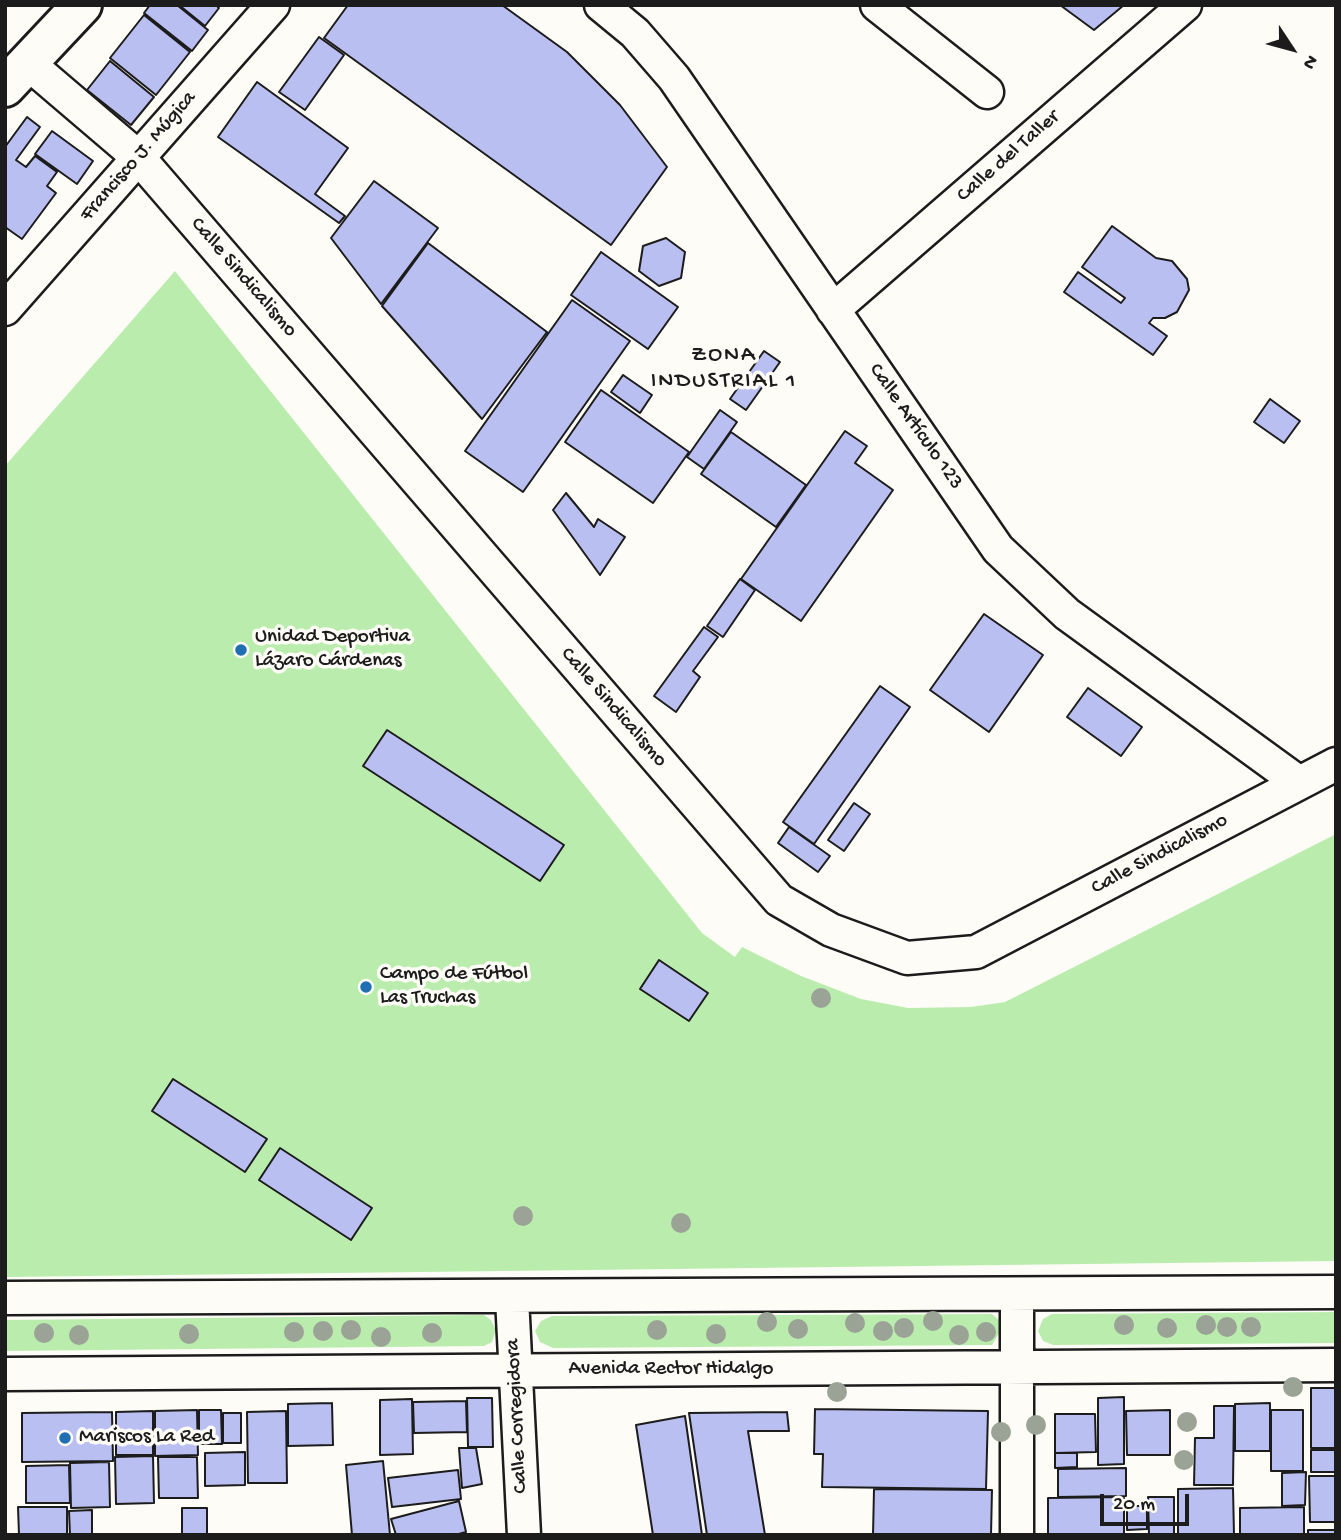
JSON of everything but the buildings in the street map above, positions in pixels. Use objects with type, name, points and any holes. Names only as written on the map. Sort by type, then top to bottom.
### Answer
[{"type":"main road","points":[[17,76],[82,5]]},
{"type":"street","name":"Francisco J. Múgica","points":[[5,309],[273,5]]},
{"type":"street","name":"Calle Artículo 123","points":[[601,5],[635,33],[674,78],[998,549],[1068,614],[1298,782]]},
{"type":"street","points":[[877,5],[987,92]]},
{"type":"street","name":"Calle del Taller","points":[[833,310],[1185,5]]},
{"type":"street","name":"Calle Sindicalismo","points":[[17,76],[138,157],[779,900],[831,930],[908,958],[976,952],[1336,764]]},
{"type":"street","points":[[5,1298],[1336,1292]]},
{"type":"street","points":[[1017,1295],[1017,1535]]},
{"type":"street","name":"Calle Corregidora","points":[[512,1297],[524,1535]]},
{"type":"street","name":"Avenida Rector Hidalgo","points":[[5,1374],[1336,1365]]},
{"type":"green space","name":"Unidad Deportiva Lázaro Cárdenas","points":[[175,271],[702,933],[735,957],[742,947],[801,976],[861,999],[908,1008],[971,1007],[1005,1002],[1336,834],[1336,1261],[5,1277],[5,466]]},
{"type":"green space","points":[[1336,1312],[1336,1343],[1053,1345],[1043,1341],[1038,1331],[1043,1319],[1052,1314]]},
{"type":"green space","points":[[992,1314],[999,1320],[1001,1330],[992,1345],[553,1348],[540,1342],[535,1331],[541,1321],[552,1316]]},
{"type":"green space","points":[[484,1315],[491,1320],[496,1330],[492,1342],[484,1346],[5,1351],[5,1320]]},
{"type":"place","name":"Unidad Deportiva Lázaro Cárdenas","points":[[241,650]]},
{"type":"place","name":"Campo de Fútbol Las Truchas","points":[[366,987]]},
{"type":"place","name":"Mariscos La Red","points":[[65,1438]]},
{"type":"district","name":"ZONA INDUSTRIAL 1","points":[[724,369]]}]
